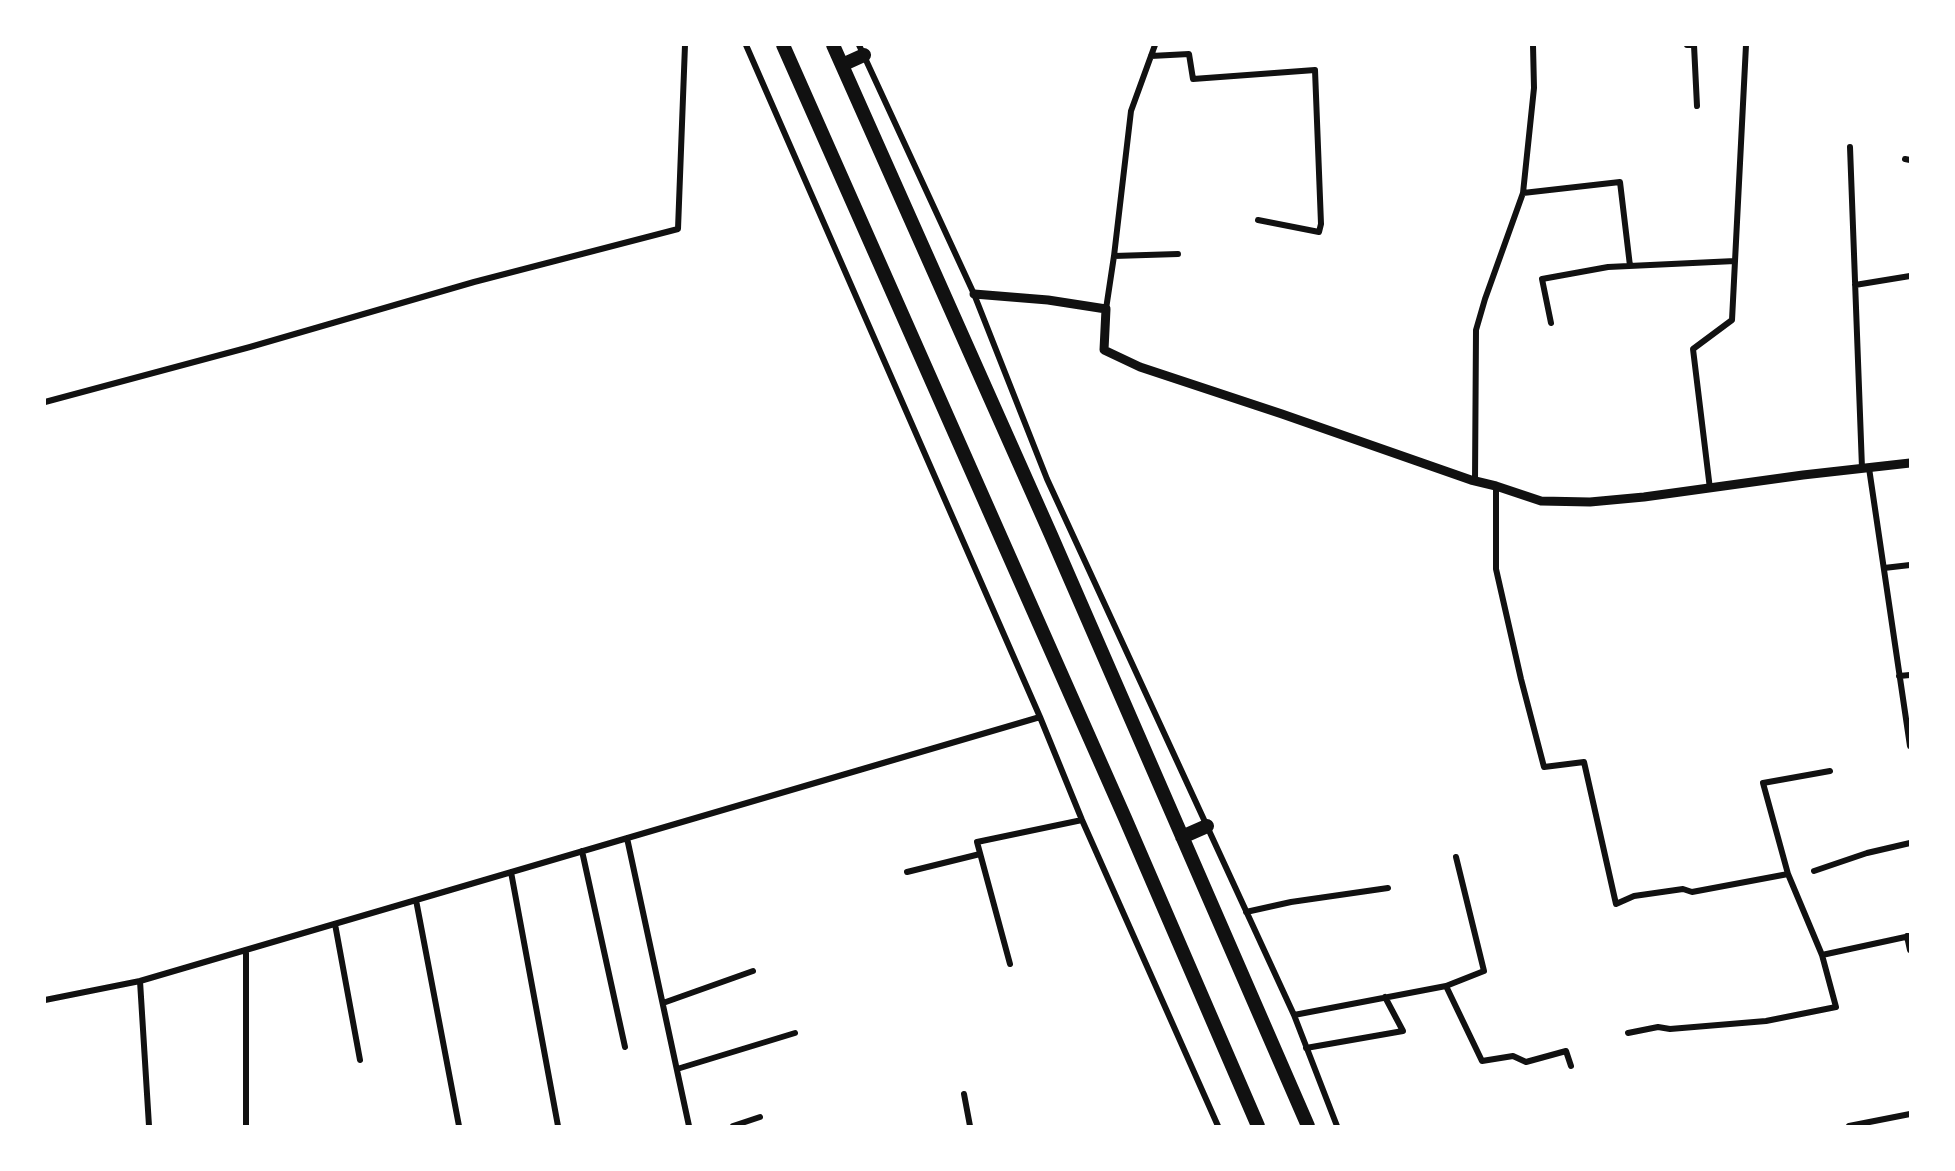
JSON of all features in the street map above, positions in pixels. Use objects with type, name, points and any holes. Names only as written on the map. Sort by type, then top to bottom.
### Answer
[{"type":"highway","points":[[783,45],[1120,807],[1258,1126]]},
{"type":"highway","points":[[834,45],[1051,535],[1308,1126]]},
{"type":"highway","points":[[842,64],[862,50]]},
{"type":"highway","points":[[1182,837],[1207,826]]},
{"type":"street","points":[[45,402],[250,347],[474,282],[678,229],[685,45]]},
{"type":"street","points":[[746,45],[1040,717],[1082,820],[1218,1126]]},
{"type":"street","points":[[1155,45],[1131,111],[1106,309],[1104,350],[1140,367],[1475,481],[1541,501],[1590,502],[1910,463]]},
{"type":"street","points":[[1475,481],[1476,330],[1523,193],[1534,88],[1533,45]]},
{"type":"street","points":[[1687,45],[1694,45],[1697,106]]},
{"type":"street","points":[[1710,489],[1693,349],[1732,320],[1746,45]]},
{"type":"street","points":[[862,50],[974,294],[1047,478],[1293,1015],[1337,1126]]},
{"type":"street","points":[[1151,56],[1189,54],[1193,80],[1314,70],[1321,224],[1319,232],[1258,220]]},
{"type":"street","points":[[1851,147],[1855,285],[1866,468],[1884,568],[1910,746]]},
{"type":"street","points":[[1523,193],[1620,182],[1630,266]]},
{"type":"street","points":[[1114,256],[1178,254]]},
{"type":"street","points":[[1551,323],[1542,279],[1608,267],[1735,261]]},
{"type":"street","points":[[1855,285],[1910,276]]},
{"type":"street","points":[[974,294],[1048,300],[1106,309]]},
{"type":"street","points":[[1496,486],[1497,569],[1521,679],[1544,767],[1584,762],[1616,904],[1634,896],[1683,889],[1692,892],[1788,874]]},
{"type":"street","points":[[1884,568],[1910,565]]},
{"type":"street","points":[[1899,676],[1910,675]]},
{"type":"street","points":[[45,1000],[140,981],[1040,717]]},
{"type":"street","points":[[1628,1033],[1658,1028],[1766,1021],[1836,1007],[1822,955],[1788,874],[1763,783],[1830,771]]},
{"type":"street","points":[[1010,964],[977,843],[1082,820]]},
{"type":"street","points":[[627,838],[689,1126]]},
{"type":"street","points":[[1814,871],[1867,853],[1910,843]]},
{"type":"street","points":[[582,851],[625,1047]]},
{"type":"street","points":[[907,872],[980,854]]},
{"type":"street","points":[[1293,1015],[1446,986],[1484,971],[1456,856]]},
{"type":"street","points":[[511,872],[558,1126]]},
{"type":"street","points":[[1246,912],[1292,902],[1388,888]]},
{"type":"street","points":[[416,900],[459,1126]]},
{"type":"street","points":[[335,924],[360,1060]]},
{"type":"street","points":[[1822,955],[1909,936],[1910,950]]},
{"type":"street","points":[[246,950],[246,1126]]},
{"type":"street","points":[[663,1003],[753,971]]},
{"type":"street","points":[[140,981],[149,1126]]},
{"type":"street","points":[[1446,986],[1482,1061],[1513,1056],[1526,1062],[1566,1051],[1571,1066]]},
{"type":"street","points":[[1306,1048],[1402,1031],[1385,997]]},
{"type":"street","points":[[677,1069],[795,1032]]},
{"type":"street","points":[[964,1094],[970,1126]]},
{"type":"street","points":[[1849,1126],[1910,1114]]},
{"type":"street","points":[[733,1126],[760,1117]]}]
